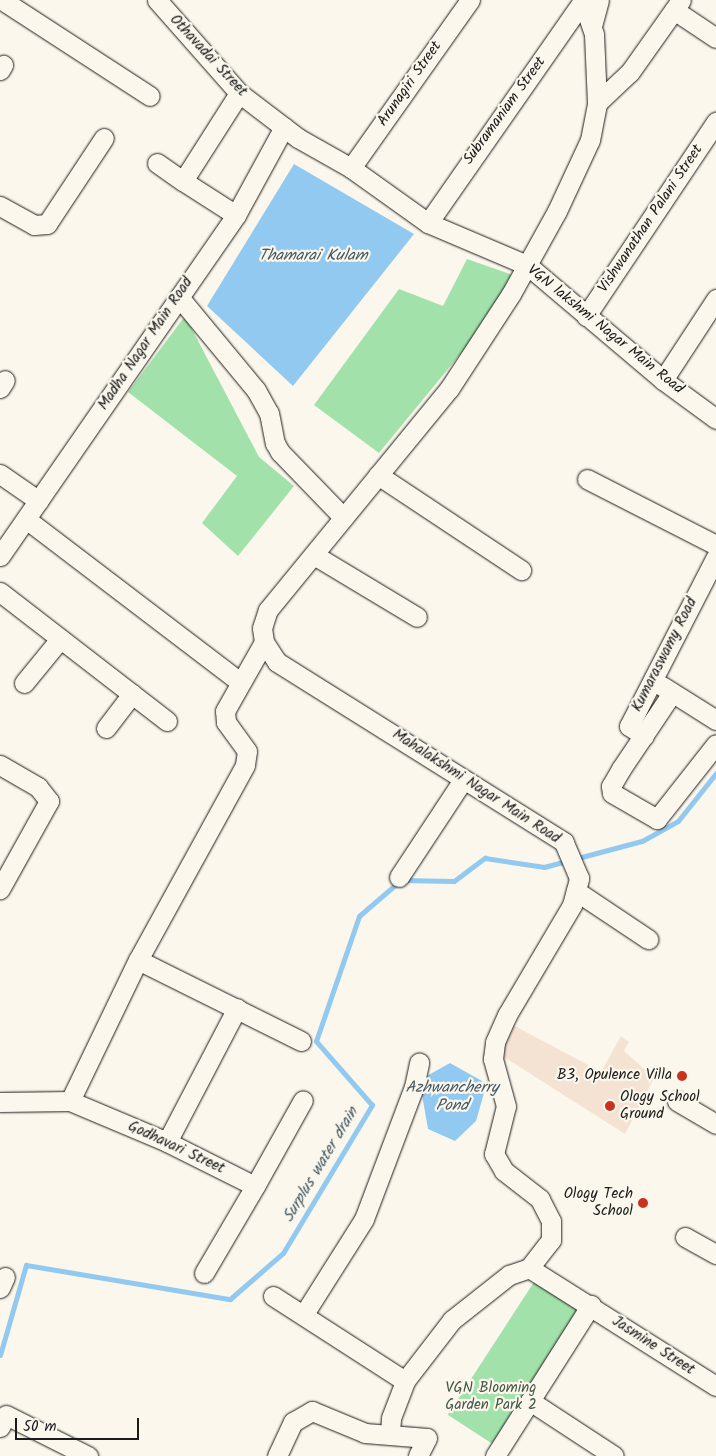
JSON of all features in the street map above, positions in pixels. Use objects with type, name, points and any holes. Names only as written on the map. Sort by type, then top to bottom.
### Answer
[{"type":"street","points":[[2,0],[150,96]]},
{"type":"street","name":"Othavadai Street","points":[[157,0],[239,93],[284,127]]},
{"type":"street","name":"Arunagiri Street","points":[[351,168],[470,0]]},
{"type":"street","points":[[70,1101],[138,960],[245,765],[247,751],[224,717],[226,705],[264,642],[262,628],[268,610],[449,389],[499,314],[557,211],[590,140],[597,103],[592,26],[582,0]]},
{"type":"street","name":"Subramaniam Street","points":[[428,223],[582,0]]},
{"type":"street","points":[[592,26],[599,0]]},
{"type":"street","points":[[597,103],[630,72],[677,5],[716,38]]},
{"type":"street","points":[[183,181],[239,93]]},
{"type":"street","name":"Vishwanathan Palani Street","points":[[586,316],[716,122]]},
{"type":"street","name":"VGN lakshmi Nagar Main Road","points":[[284,127],[351,168],[428,223],[527,265],[663,380],[716,419]]},
{"type":"street","name":"Madha Nagar Main Road","points":[[0,556],[236,215],[284,127]]},
{"type":"street","points":[[0,206],[34,225],[47,224],[104,138]]},
{"type":"street","points":[[156,163],[236,215]]},
{"type":"street","points":[[179,297],[256,390],[269,412],[275,443],[280,452],[343,517]]},
{"type":"street","points":[[663,380],[716,299]]},
{"type":"street","points":[[0,474],[39,501]]},
{"type":"street","points":[[378,475],[521,570]]},
{"type":"street","points":[[587,479],[716,545]]},
{"type":"street","points":[[26,519],[240,682]]},
{"type":"street","points":[[314,555],[417,617]]},
{"type":"street","name":"Kumaraswamy Road","points":[[636,731],[653,680],[716,557]]},
{"type":"street","points":[[0,592],[167,721]]},
{"type":"street","points":[[24,683],[60,638]]},
{"type":"street","name":"Mahalakshmi Nagar Main Road","points":[[264,642],[277,662],[564,842],[576,865],[579,878],[572,905],[533,969],[495,1042],[495,1070],[505,1091],[506,1106],[494,1154],[504,1171],[540,1199],[550,1221],[551,1240],[529,1268]]},
{"type":"street","points":[[653,680],[716,720]]},
{"type":"street","points":[[672,693],[636,731],[610,789],[654,820],[659,818],[716,744]]},
{"type":"street","points":[[106,728],[132,694]]},
{"type":"street","points":[[0,765],[38,787],[49,801],[48,808],[0,889]]},
{"type":"street","points":[[399,878],[463,780]]},
{"type":"street","points":[[576,892],[648,939]]},
{"type":"street","points":[[138,960],[302,1041]]},
{"type":"street","points":[[167,1142],[237,1008]]},
{"type":"street","points":[[304,1314],[364,1218],[414,1087],[419,1063]]},
{"type":"street","points":[[204,1273],[303,1100]]},
{"type":"street","name":"Godhavari Street","points":[[0,1102],[70,1101],[167,1142],[255,1186]]},
{"type":"street","points":[[678,1101],[716,1124]]},
{"type":"street","points":[[685,1237],[716,1254]]},
{"type":"street","points":[[390,1433],[391,1418],[405,1381],[452,1320],[508,1275],[529,1268]]},
{"type":"street","name":"Jasmine Street","points":[[529,1268],[591,1305],[716,1386]]},
{"type":"street","points":[[273,1296],[304,1314],[405,1381]]},
{"type":"street","points":[[495,1456],[591,1305]]},
{"type":"street","points":[[530,1401],[614,1456]]},
{"type":"street","points":[[277,1456],[293,1422],[312,1411],[365,1433],[390,1433],[427,1438],[418,1456]]},
{"type":"street","points":[[0,1427],[6,1415],[88,1456]]},
{"type":"shaded area","name":"Ology School Ground","points":[[511,1024],[601,1072],[621,1036],[629,1042],[624,1051],[654,1078],[625,1134],[501,1055]]},
{"type":"green space","points":[[467,259],[513,275],[480,330],[379,453],[314,405],[399,289],[443,306]]},
{"type":"green space","points":[[185,316],[259,457],[294,486],[238,556],[202,523],[237,476],[128,392]]},
{"type":"green space","name":"VGN Blooming Garden Park 2","points":[[536,1279],[580,1308],[492,1444],[448,1415]]},
{"type":"water","name":"Thamarai Kulam","points":[[294,164],[414,234],[293,386],[207,306]]},
{"type":"water","name":"Azhwancherry Pond","points":[[450,1063],[482,1081],[484,1093],[476,1121],[455,1141],[428,1129],[421,1089],[425,1077]]},
{"type":"waterway","name":"Surplus water drain","points":[[0,1355],[26,1265],[230,1299],[283,1253],[372,1105],[316,1041],[359,916],[401,880],[454,881],[485,858],[544,867],[642,841],[678,821],[716,773]]},
{"type":"place","name":"B3, Opulence Villa","points":[[682,1076]]},
{"type":"place","name":"Ology School Ground","points":[[610,1106]]},
{"type":"place","name":"Ology Tech School","points":[[643,1203]]}]
